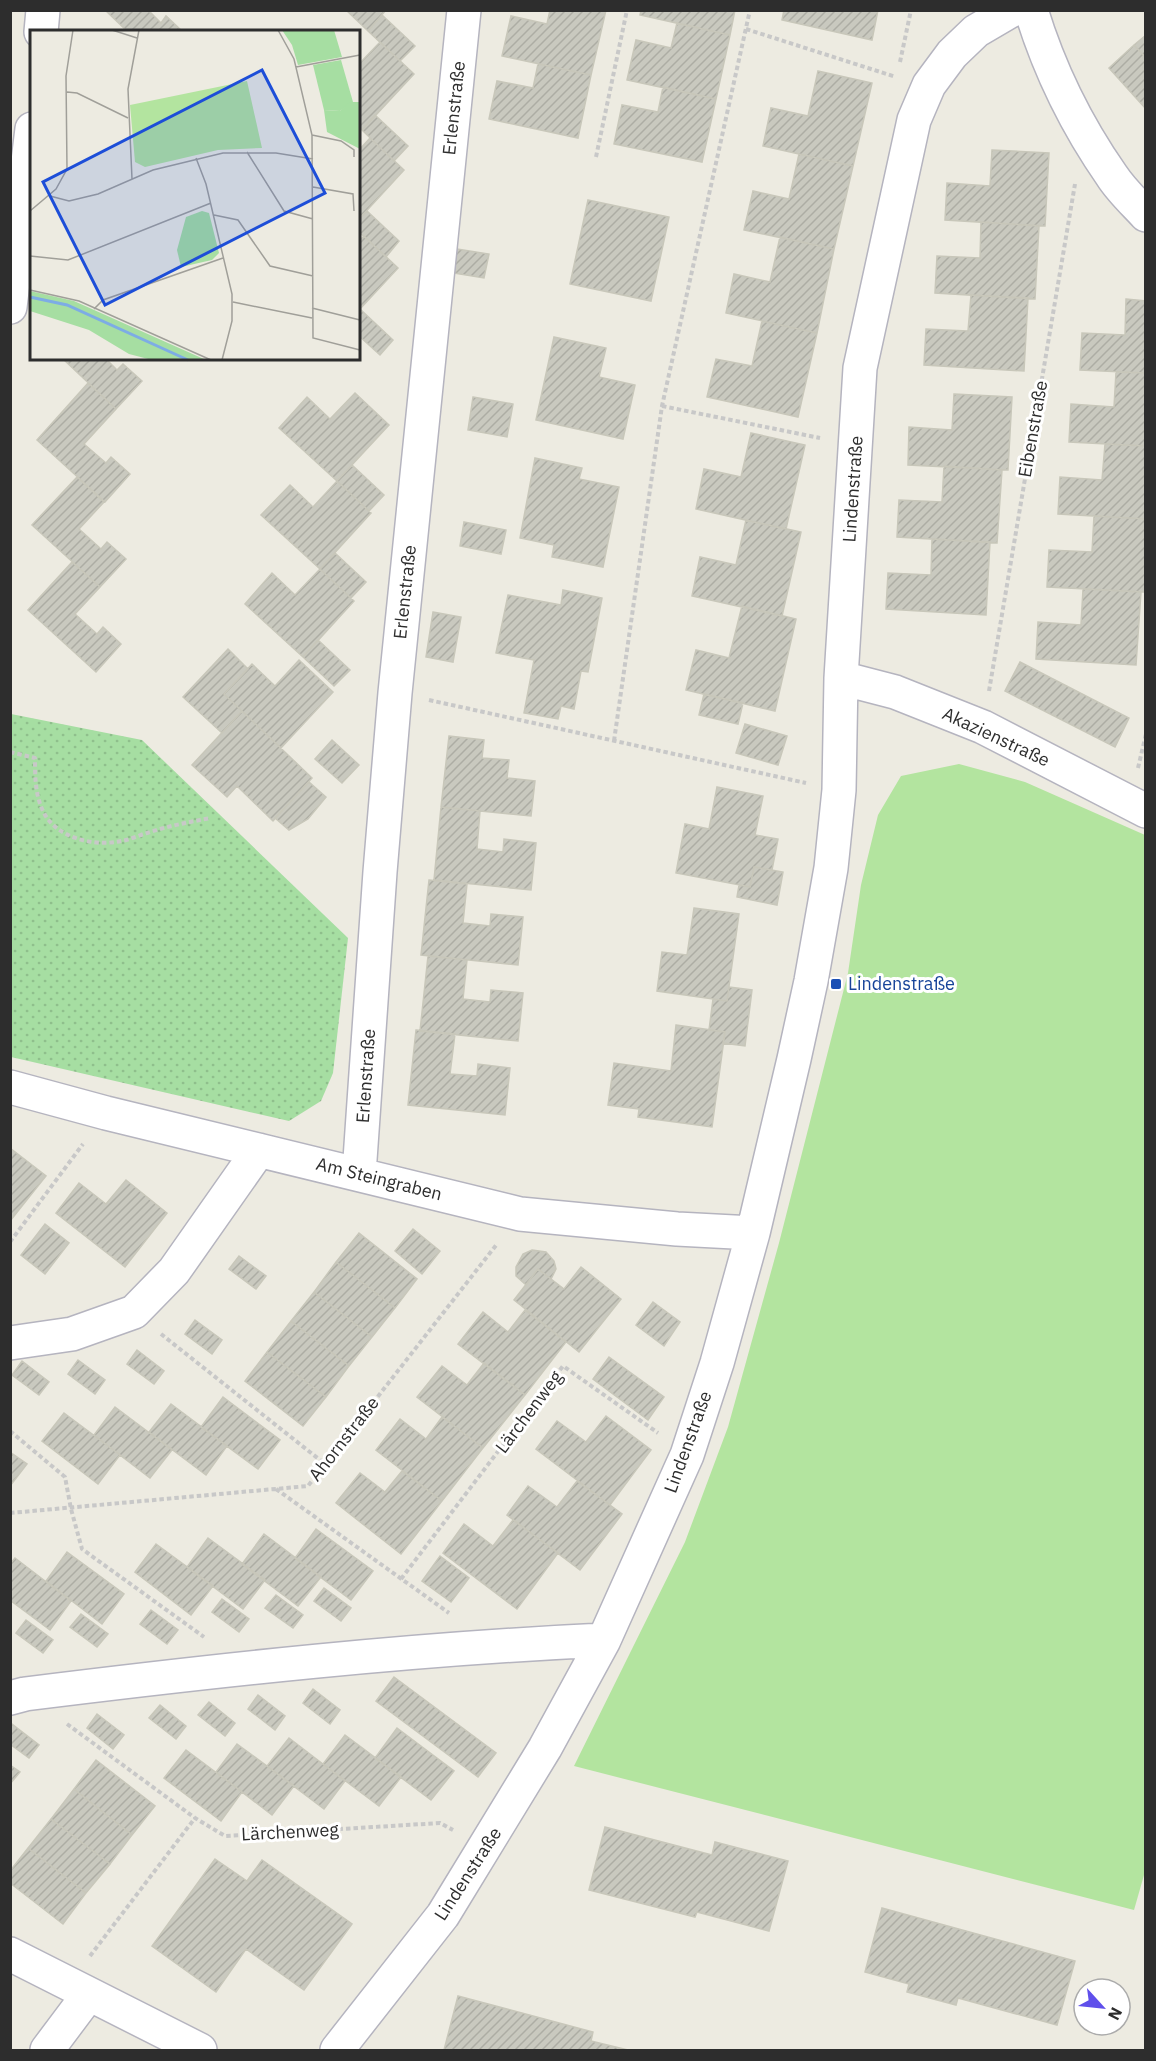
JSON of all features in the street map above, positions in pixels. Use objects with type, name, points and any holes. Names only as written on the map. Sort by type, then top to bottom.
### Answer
[{"type":"street","points":[[41,30],[43,10]]},
{"type":"street","name":"Erlenstraße","points":[[359,1174],[395,693],[464,10]]},
{"type":"street","name":"Lindenstraße","points":[[337,2050],[443,1915],[545,1748],[604,1640],[687,1455],[717,1362],[753,1233],[811,981],[831,868],[838,790],[841,678],[860,368],[914,120],[928,85],[952,54],[976,31],[1012,10]]},
{"type":"street","points":[[1031,10],[1052,69],[1084,130],[1113,178],[1146,215]]},
{"type":"street","points":[[10,307],[30,145]]},
{"type":"street","name":"Akazienstraße","points":[[841,678],[894,692],[983,728],[1146,811]]},
{"type":"street","name":"Am Steingraben","points":[[10,1087],[106,1113],[520,1214],[677,1229],[753,1233]]},
{"type":"street","points":[[10,1343],[72,1334],[134,1312],[174,1271],[259,1150]]},
{"type":"street","points":[[18,1696],[246,1667],[494,1645],[604,1640]]},
{"type":"street","points":[[10,1954],[200,2050]]},
{"type":"street","points":[[47,2050],[79,1989]]},
{"type":"path","points":[[596,157],[627,10]]},
{"type":"path","points":[[614,741],[662,406],[750,10]]},
{"type":"path","points":[[746,29],[896,78],[911,10]]},
{"type":"path","name":"Eibenstraße","points":[[983,728],[1084,130]]},
{"type":"path","points":[[662,406],[856,446]]},
{"type":"path","points":[[449,705],[838,790]]},
{"type":"path","points":[[10,752],[35,758],[35,784],[44,813],[62,832],[81,840],[99,843],[121,842],[157,830],[211,818]]},
{"type":"path","points":[[10,1242],[106,1113]]},
{"type":"path","name":"Ahornstraße","points":[[10,1513],[308,1486],[520,1214]]},
{"type":"path","points":[[134,1312],[325,1464]]},
{"type":"path","name":"Lärchenweg","points":[[401,1579],[564,1366],[687,1455]]},
{"type":"path","points":[[10,1431],[65,1478],[82,1549],[246,1667]]},
{"type":"path","points":[[276,1489],[494,1645]]},
{"type":"path","name":"Lärchenweg","points":[[18,1696],[195,1818],[225,1836],[440,1823],[486,1848]]},
{"type":"path","points":[[79,1989],[195,1818]]},
{"type":"green space","points":[[11,714],[142,740],[348,938],[333,1073],[321,1101],[289,1121],[11,1057]]},
{"type":"green space","points":[[959,764],[1025,782],[1145,835],[1146,1868],[1134,1910],[574,1766],[685,1542],[728,1427],[779,1243],[848,973],[861,885],[878,815],[901,776]]},
{"type":"building","points":[[105,10],[148,10],[161,23],[166,16],[181,30],[126,30]]},
{"type":"building","points":[[346,10],[386,10],[368,31]]},
{"type":"building","points":[[550,10],[606,10],[591,75],[502,56],[511,16],[547,24]]},
{"type":"building","points":[[641,10],[735,10],[730,35],[640,15]]},
{"type":"building","points":[[784,10],[878,10],[872,40],[782,20]]},
{"type":"building","points":[[382,15],[415,46],[400,61],[368,31]]},
{"type":"building","points":[[677,23],[730,35],[716,99],[627,80],[636,40],[671,48]]},
{"type":"building","points":[[1146,35],[1146,58],[1134,45]]},
{"type":"building","points":[[380,42],[414,74],[362,130],[360,128],[360,63]]},
{"type":"building","points":[[1134,45],[1146,58],[1146,109],[1109,68]]},
{"type":"building","points":[[538,64],[591,75],[578,138],[489,119],[497,81],[533,88]]},
{"type":"building","points":[[818,71],[872,83],[853,166],[763,146],[771,108],[808,116]]},
{"type":"building","points":[[663,87],[716,99],[702,162],[614,144],[622,105],[658,112]]},
{"type":"building","points":[[375,115],[408,146],[394,161],[362,130]]},
{"type":"building","points":[[370,138],[404,170],[360,218],[360,149]]},
{"type":"building","points":[[992,150],[1049,153],[1045,226],[945,220],[947,183],[990,186]]},
{"type":"building","points":[[799,154],[853,166],[834,249],[744,230],[753,191],[789,199]]},
{"type":"building","points":[[588,200],[669,217],[651,301],[570,284]]},
{"type":"building","points":[[367,211],[399,241],[386,257],[360,233],[360,218]]},
{"type":"building","points":[[981,222],[1039,226],[1035,299],[935,293],[937,256],[980,258]]},
{"type":"building","points":[[364,236],[398,268],[360,309],[360,240]]},
{"type":"building","points":[[780,237],[834,249],[817,333],[726,313],[734,274],[770,282]]},
{"type":"building","points":[[457,249],[489,254],[484,278],[453,273]]},
{"type":"building","points":[[971,295],[1028,298],[1024,371],[924,365],[926,329],[968,331]]},
{"type":"building","points":[[1126,299],[1146,301],[1146,373],[1080,370],[1082,333],[1125,335]]},
{"type":"building","points":[[360,309],[393,340],[380,355],[360,337]]},
{"type":"building","points":[[762,321],[817,333],[798,417],[707,397],[716,359],[752,366]]},
{"type":"building","points":[[554,337],[606,348],[599,377],[635,385],[623,439],[536,420]]},
{"type":"building","points":[[64,360],[107,360],[117,370],[123,364],[142,381],[116,409]]},
{"type":"building","points":[[1116,372],[1146,373],[1146,446],[1069,442],[1071,404],[1114,407]]},
{"type":"building","points":[[88,383],[116,409],[84,444],[106,463],[111,457],[130,474],[105,502],[37,440]]},
{"type":"building","points":[[355,393],[389,425],[337,481],[279,428],[307,397],[330,419]]},
{"type":"building","points":[[954,394],[1012,397],[1008,470],[908,465],[909,427],[952,430]]},
{"type":"building","points":[[473,397],[513,404],[507,437],[468,430]]},
{"type":"building","points":[[751,433],[805,445],[786,529],[696,509],[704,469],[741,477]]},
{"type":"building","points":[[1105,444],[1146,446],[1146,519],[1058,514],[1060,477],[1102,480]]},
{"type":"building","points":[[535,458],[582,468],[579,479],[619,487],[603,567],[552,557],[554,545],[520,538]]},
{"type":"building","points":[[352,465],[384,495],[369,511],[337,481]]},
{"type":"building","points":[[944,466],[1002,470],[997,543],[897,537],[899,500],[942,502]]},
{"type":"building","points":[[77,477],[104,502],[79,529],[101,549],[107,542],[126,559],[100,587],[32,525]]},
{"type":"building","points":[[337,481],[371,513],[320,569],[261,515],[290,485],[313,507]]},
{"type":"building","points":[[1094,516],[1146,519],[1146,592],[1047,587],[1049,550],[1092,552]]},
{"type":"building","points":[[746,520],[801,532],[782,616],[692,596],[700,557],[736,565]]},
{"type":"building","points":[[464,522],[506,530],[501,554],[460,546]]},
{"type":"building","points":[[932,539],[990,542],[986,615],[886,609],[888,573],[931,575]]},
{"type":"building","points":[[335,553],[366,582],[351,598],[320,569]]},
{"type":"building","points":[[72,562],[100,587],[75,614],[97,634],[103,627],[121,644],[96,672],[28,610]]},
{"type":"building","points":[[320,569],[354,601],[303,657],[245,604],[272,573],[295,595]]},
{"type":"building","points":[[1083,589],[1141,592],[1136,665],[1036,659],[1038,622],[1081,625]]},
{"type":"building","points":[[563,590],[602,598],[588,672],[581,671],[574,709],[561,706],[558,719],[524,713],[534,660],[496,653],[508,595],[561,605]]},
{"type":"building","points":[[742,606],[796,619],[775,711],[686,690],[696,650],[729,658]]},
{"type":"building","points":[[433,612],[461,617],[453,662],[426,657]]},
{"type":"building","points":[[318,640],[350,670],[334,686],[303,657]]},
{"type":"building","points":[[228,649],[248,669],[224,694],[242,711],[222,733],[183,697]]},
{"type":"building","points":[[299,660],[333,692],[281,748],[224,694],[252,664],[275,686]]},
{"type":"building","points":[[1020,662],[1129,718],[1115,747],[1005,691]]},
{"type":"building","points":[[704,694],[743,703],[738,724],[699,715]]},
{"type":"building","points":[[242,711],[312,778],[273,821],[237,786],[227,797],[192,765]]},
{"type":"building","points":[[745,724],[787,736],[778,765],[736,753]]},
{"type":"building","points":[[449,736],[484,740],[482,758],[509,760],[507,778],[535,781],[531,816],[441,807]]},
{"type":"building","points":[[332,740],[359,765],[342,783],[315,759]]},
{"type":"building","points":[[309,782],[326,797],[308,819],[289,830],[275,818]]},
{"type":"building","points":[[717,787],[763,796],[755,835],[778,839],[772,870],[754,867],[750,887],[676,873],[685,824],[709,829]]},
{"type":"building","points":[[441,807],[480,811],[477,849],[503,852],[504,839],[536,843],[531,890],[434,880]]},
{"type":"building","points":[[754,867],[783,872],[777,905],[737,897],[739,885],[750,887]]},
{"type":"building","points":[[429,880],[467,884],[463,923],[490,926],[491,914],[523,917],[518,965],[421,955]]},
{"type":"building","points":[[694,908],[739,914],[727,1001],[657,991],[662,952],[687,955]]},
{"type":"building","points":[[428,956],[467,960],[463,999],[490,1002],[491,990],[523,993],[518,1041],[420,1031]]},
{"type":"building","points":[[729,987],[752,990],[745,1046],[723,1043],[725,1032],[709,1030],[713,999],[727,1001]]},
{"type":"building","points":[[676,1025],[725,1032],[712,1127],[638,1117],[639,1109],[608,1105],[614,1063],[671,1071]]},
{"type":"building","points":[[416,1030],[455,1034],[450,1074],[477,1076],[478,1064],[510,1068],[505,1115],[408,1105]]},
{"type":"building","points":[[10,1148],[46,1176],[10,1221]]},
{"type":"building","points":[[126,1180],[167,1213],[125,1267],[56,1213],[79,1183],[106,1204]]},
{"type":"building","points":[[45,1224],[69,1243],[45,1274],[21,1255]]},
{"type":"building","points":[[413,1229],[440,1251],[422,1274],[395,1251]]},
{"type":"building","points":[[359,1233],[417,1279],[395,1308],[336,1262]]},
{"type":"building","points":[[532,1250],[546,1252],[554,1261],[556,1269],[551,1279],[538,1269],[526,1285],[516,1276],[516,1267],[523,1254]]},
{"type":"building","points":[[239,1256],[266,1276],[256,1289],[229,1269]]},
{"type":"building","points":[[336,1262],[395,1308],[372,1337],[314,1292]]},
{"type":"building","points":[[581,1267],[621,1299],[579,1352],[514,1300],[538,1269],[564,1289]]},
{"type":"building","points":[[314,1292],[372,1337],[349,1366],[291,1321]]},
{"type":"building","points":[[653,1302],[680,1322],[664,1346],[636,1325]]},
{"type":"building","points":[[525,1310],[566,1342],[525,1395],[458,1344],[483,1312],[508,1332]]},
{"type":"building","points":[[195,1320],[222,1340],[212,1354],[185,1334]]},
{"type":"building","points":[[291,1321],[349,1366],[326,1397],[267,1352]]},
{"type":"building","points":[[137,1350],[164,1371],[154,1384],[127,1364]]},
{"type":"building","points":[[267,1352],[326,1397],[303,1426],[245,1381]]},
{"type":"building","points":[[609,1357],[664,1397],[648,1420],[593,1379]]},
{"type":"building","points":[[78,1360],[105,1380],[95,1394],[68,1374]]},
{"type":"building","points":[[22,1361],[49,1382],[39,1395],[12,1375]]},
{"type":"building","points":[[484,1363],[525,1395],[483,1448],[417,1397],[442,1366],[467,1385]]},
{"type":"building","points":[[223,1397],[280,1440],[258,1469],[201,1427]]},
{"type":"building","points":[[171,1404],[227,1446],[206,1475],[149,1432]]},
{"type":"building","points":[[115,1407],[172,1450],[150,1478],[94,1435]]},
{"type":"building","points":[[64,1413],[120,1455],[98,1484],[42,1441]]},
{"type":"building","points":[[606,1416],[651,1450],[610,1505],[536,1449],[557,1421],[586,1442]]},
{"type":"building","points":[[442,1417],[483,1448],[442,1501],[376,1450],[400,1419],[426,1439]]},
{"type":"building","points":[[10,1452],[27,1464],[10,1486]]},
{"type":"building","points":[[402,1471],[442,1501],[401,1554],[336,1503],[360,1473],[385,1492]]},
{"type":"building","points":[[577,1481],[622,1514],[580,1570],[507,1515],[528,1486],[557,1507]]},
{"type":"building","points":[[513,1520],[558,1553],[517,1609],[443,1553],[464,1524],[493,1546]]},
{"type":"building","points":[[316,1529],[373,1571],[351,1600],[295,1558]]},
{"type":"building","points":[[264,1534],[321,1577],[298,1606],[242,1564]]},
{"type":"building","points":[[208,1538],[265,1580],[243,1609],[187,1567]]},
{"type":"building","points":[[156,1544],[213,1586],[191,1615],[135,1572]]},
{"type":"building","points":[[67,1552],[124,1594],[102,1624],[46,1581]]},
{"type":"building","points":[[440,1556],[469,1578],[451,1602],[422,1581]]},
{"type":"building","points":[[15,1558],[71,1601],[50,1630],[10,1600],[10,1564]]},
{"type":"building","points":[[324,1588],[351,1608],[341,1621],[314,1601]]},
{"type":"building","points":[[276,1595],[303,1615],[293,1628],[265,1608]]},
{"type":"building","points":[[222,1599],[249,1619],[239,1632],[212,1612]]},
{"type":"building","points":[[151,1610],[178,1630],[167,1644],[140,1624]]},
{"type":"building","points":[[81,1614],[108,1634],[97,1647],[70,1627]]},
{"type":"building","points":[[26,1620],[53,1640],[43,1653],[16,1633]]},
{"type":"building","points":[[394,1677],[496,1753],[478,1777],[376,1701]]},
{"type":"building","points":[[313,1689],[340,1710],[330,1724],[303,1703]]},
{"type":"building","points":[[258,1695],[285,1716],[275,1730],[248,1709]]},
{"type":"building","points":[[209,1702],[235,1723],[225,1736],[198,1715]]},
{"type":"building","points":[[160,1705],[186,1726],[176,1739],[149,1718]]},
{"type":"building","points":[[97,1714],[124,1735],[113,1749],[87,1728]]},
{"type":"building","points":[[12,1724],[39,1745],[29,1758],[10,1744]]},
{"type":"building","points":[[397,1728],[454,1771],[431,1800],[375,1758]]},
{"type":"building","points":[[345,1735],[401,1777],[379,1806],[323,1764]]},
{"type":"building","points":[[289,1738],[345,1781],[324,1809],[267,1766]]},
{"type":"building","points":[[237,1744],[294,1786],[272,1815],[216,1772]]},
{"type":"building","points":[[186,1750],[242,1792],[221,1821],[164,1778]]},
{"type":"building","points":[[96,1760],[155,1806],[132,1835],[74,1789]]},
{"type":"building","points":[[10,1765],[20,1772],[10,1784]]},
{"type":"building","points":[[74,1789],[132,1835],[110,1864],[51,1819]]},
{"type":"building","points":[[51,1819],[110,1864],[86,1893],[28,1848]]},
{"type":"building","points":[[605,1827],[712,1855],[715,1842],[788,1861],[769,1931],[697,1912],[695,1917],[589,1890]]},
{"type":"building","points":[[28,1848],[86,1893],[63,1924],[10,1883],[10,1871]]},
{"type":"building","points":[[215,1859],[247,1881],[262,1860],[352,1924],[304,1990],[246,1949],[216,1992],[152,1946]]},
{"type":"building","points":[[882,1908],[1075,1961],[1057,2025],[958,1998],[956,2005],[907,1992],[909,1984],[865,1972]]},
{"type":"building","points":[[458,1996],[593,2032],[591,2041],[628,2050],[444,2050]]},
{"type":"place","name":"Lindenstraße","points":[[836,984]]}]
